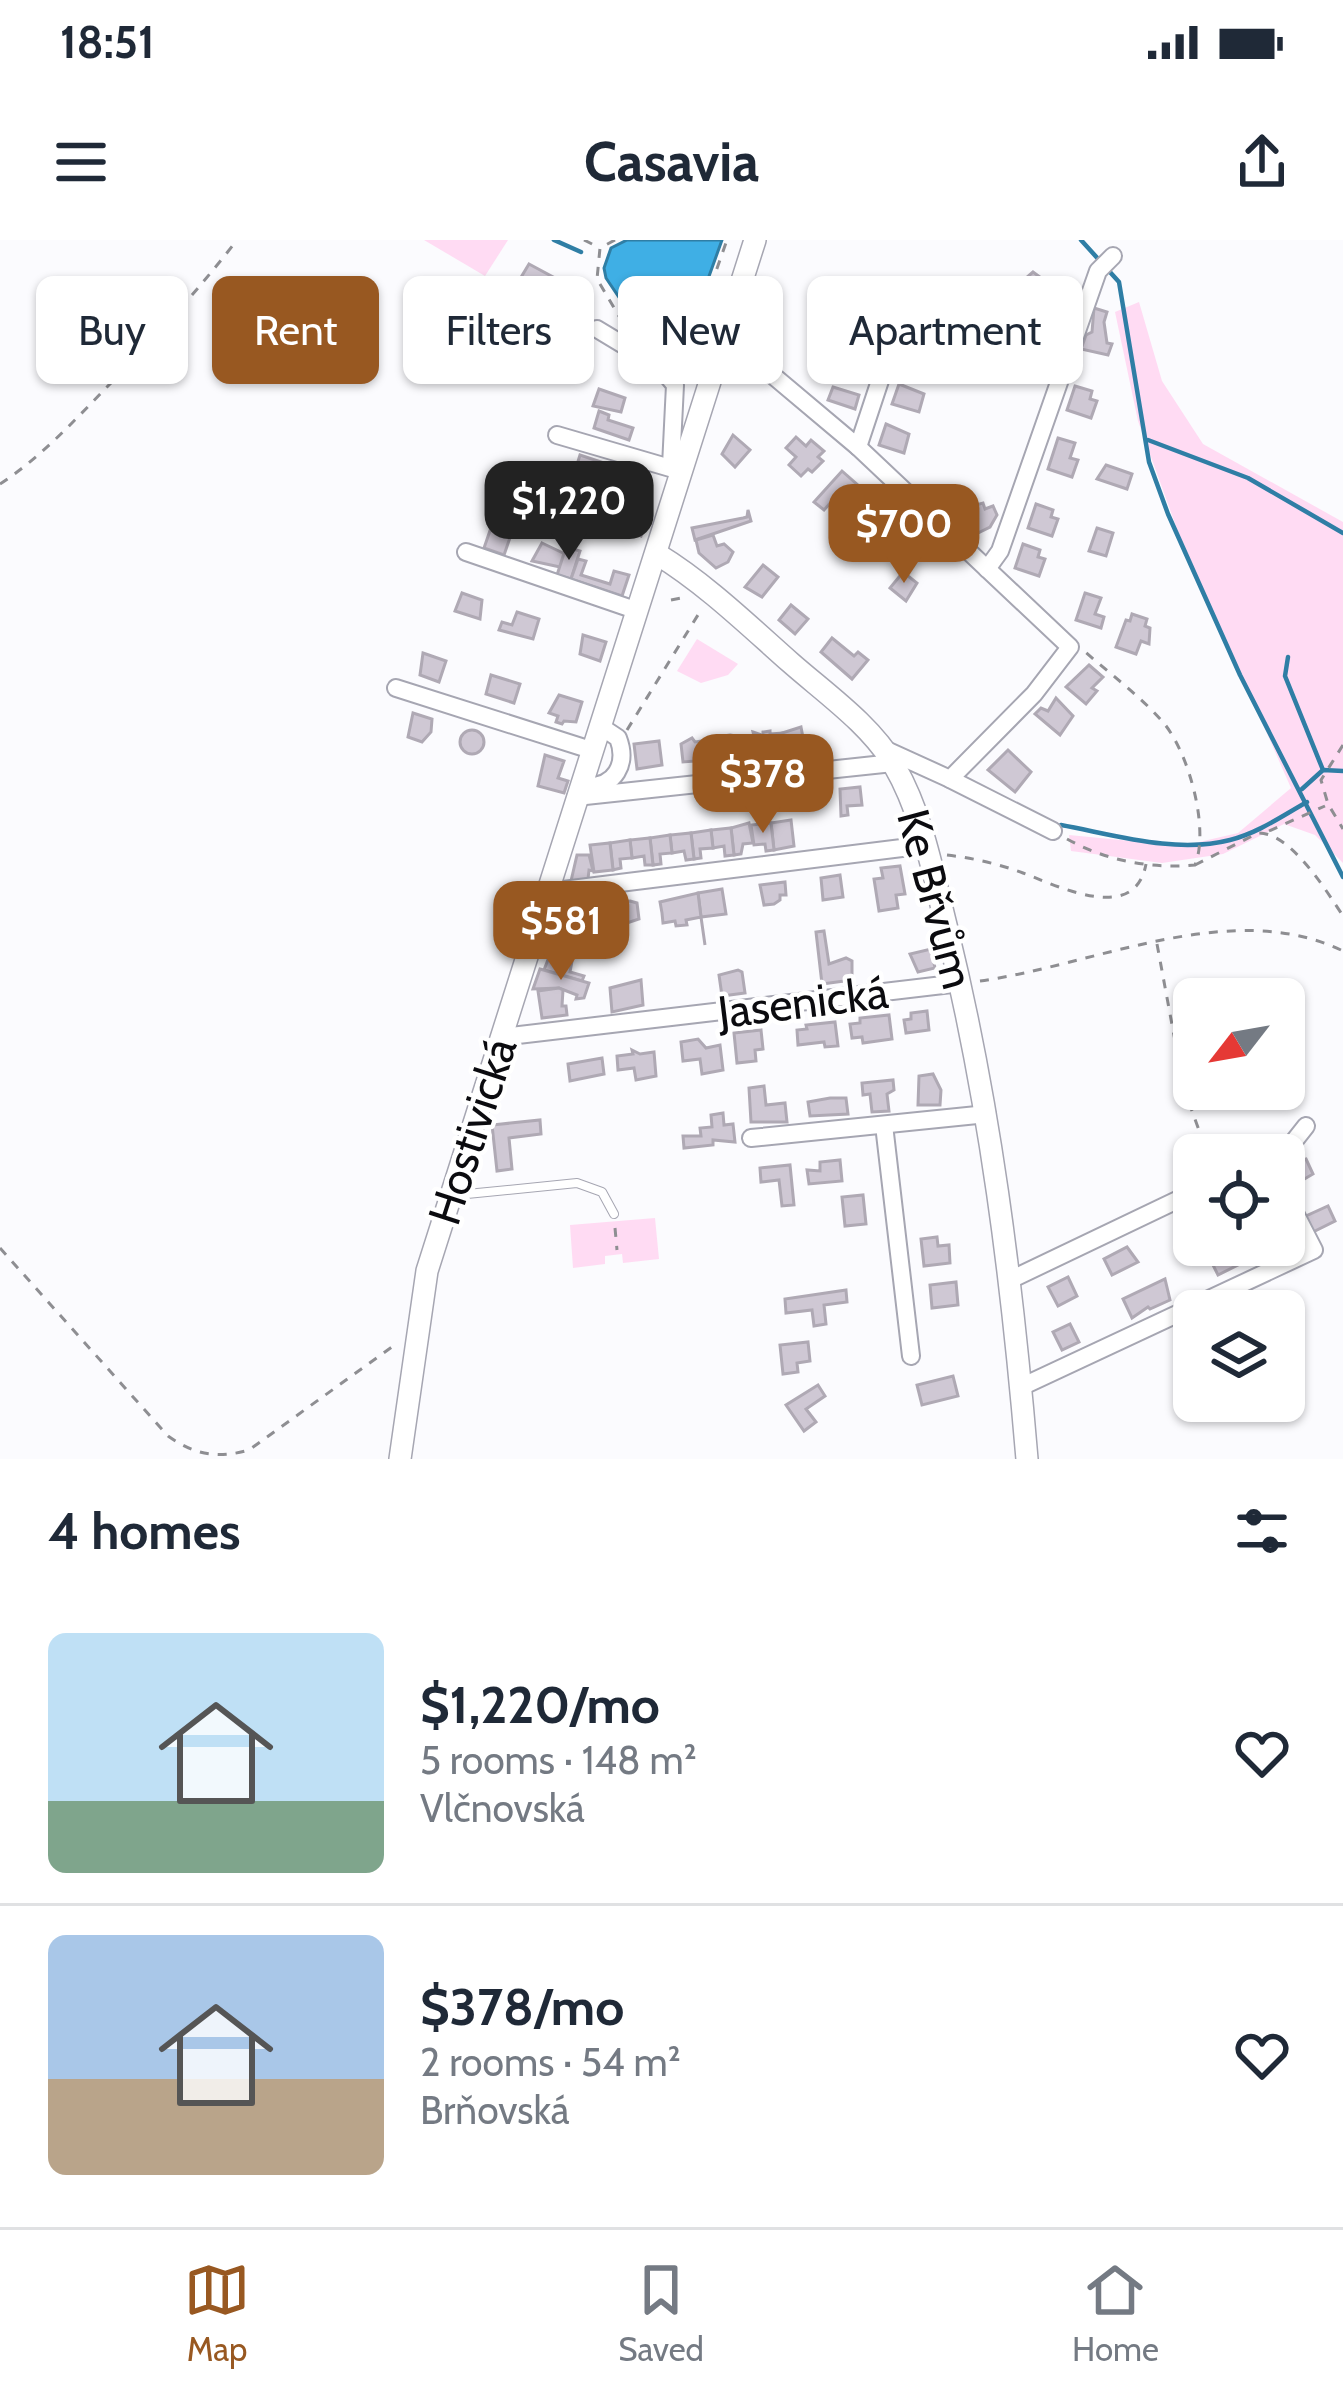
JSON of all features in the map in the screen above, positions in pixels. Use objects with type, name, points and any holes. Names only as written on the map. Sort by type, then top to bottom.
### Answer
[{"type":"street","name":"Hostivická","points":[[744,276],[755,240]]},
{"type":"street","points":[[987,569],[1000,551],[1098,271],[1113,256]]},
{"type":"street","points":[[597,329],[618,342]]},
{"type":"street","name":"Hostivická","points":[[400,1459],[427,1271],[657,554],[676,470],[709,384]]},
{"type":"street","points":[[783,384],[858,447],[1070,647],[1034,694],[950,779]]},
{"type":"street","points":[[858,447],[879,384]]},
{"type":"street","name":"Hostivická","points":[[675,385],[676,470]]},
{"type":"street","points":[[557,435],[676,470]]},
{"type":"street","points":[[466,552],[638,611]]},
{"type":"street","name":"Ke Břvům","points":[[657,554],[688,573],[829,695],[888,756],[911,799],[960,983],[987,1114],[1012,1279],[1027,1459]]},
{"type":"street","points":[[396,688],[591,750]]},
{"type":"street","points":[[578,791],[601,786],[616,776],[622,746],[600,726]]},
{"type":"street","points":[[578,791],[888,756],[950,779],[1053,832]]},
{"type":"street","points":[[547,892],[927,849]]},
{"type":"street","name":"Jasenická","points":[[502,1037],[960,983]]},
{"type":"street","points":[[751,1138],[987,1114]]},
{"type":"street","points":[[884,1125],[911,1356]]},
{"type":"street","points":[[1300,1134],[1306,1126]]},
{"type":"street","points":[[1012,1279],[1173,1202]]},
{"type":"street","points":[[1021,1387],[1280,1266]]},
{"type":"lane","points":[[451,1194],[577,1184],[602,1192],[614,1214]]},
{"type":"path","points":[[0,484],[28,466],[134,359],[236,240]]},
{"type":"path","points":[[584,240],[600,248]]},
{"type":"path","points":[[600,248],[616,240]]},
{"type":"path","points":[[714,276],[727,240]]},
{"type":"path","points":[[600,248],[597,279],[618,311]]},
{"type":"path","points":[[694,384],[706,393]]},
{"type":"path","points":[[625,733],[705,604]]},
{"type":"path","points":[[1070,647],[1082,649],[1165,724],[1201,813],[1202,848],[1195,865]]},
{"type":"path","points":[[1343,745],[1322,778],[1328,804],[1343,829]]},
{"type":"path","points":[[1053,832],[1120,862],[1195,865],[1328,804]]},
{"type":"path","points":[[1267,832],[1300,855],[1343,916]]},
{"type":"path","points":[[927,849],[970,857],[1088,896],[1119,896],[1137,888],[1147,864]]},
{"type":"path","points":[[960,983],[1039,973],[1216,931],[1279,929],[1343,951]]},
{"type":"path","points":[[1156,943],[1184,1089],[1200,1134]]},
{"type":"path","points":[[614,1214],[617,1250]]},
{"type":"path","points":[[0,1248],[167,1436],[202,1454],[229,1456],[249,1450],[386,1349],[417,1340]]},
{"type":"shaded area","points":[[424,240],[508,240],[485,276]]},
{"type":"shaded area","points":[[1139,302],[1162,381],[1203,444],[1343,522],[1343,863],[1315,835],[1284,824],[1223,854],[1162,863],[1071,851],[1069,835],[1182,846],[1238,833],[1291,788],[1177,529],[1138,421],[1115,312]]},
{"type":"shaded area","points":[[697,639],[738,664],[728,675],[701,683],[677,671]]},
{"type":"shaded area","points":[[655,1218],[659,1259],[623,1263],[622,1254],[605,1256],[605,1264],[573,1268],[570,1225]]},
{"type":"water","points":[[627,240],[722,240],[709,276],[618,276],[618,296],[604,268],[611,248]]},
{"type":"building","points":[[529,264],[551,276],[522,276]]},
{"type":"building","points":[[1094,308],[1107,312],[1107,343],[1112,344],[1108,355],[1083,349],[1086,335],[1092,332]]},
{"type":"building","points":[[899,384],[924,394],[919,412],[892,404]]},
{"type":"building","points":[[1075,386],[1092,391],[1090,399],[1097,401],[1091,418],[1067,410]]},
{"type":"building","points":[[833,387],[859,395],[855,409],[828,400]]},
{"type":"building","points":[[599,389],[625,398],[621,412],[593,406]]},
{"type":"building","points":[[599,411],[609,415],[608,420],[633,428],[629,440],[594,428]]},
{"type":"building","points":[[886,424],[909,434],[904,453],[879,445]]},
{"type":"building","points":[[733,435],[750,450],[735,467],[722,454]]},
{"type":"building","points":[[796,437],[806,446],[811,440],[824,451],[818,457],[823,461],[801,476],[789,465],[796,457],[786,448]]},
{"type":"building","points":[[1058,438],[1075,443],[1070,458],[1078,460],[1072,477],[1048,469]]},
{"type":"building","points":[[580,455],[601,462],[596,478],[575,471]]},
{"type":"building","points":[[1106,465],[1132,474],[1127,489],[1097,479]]},
{"type":"building","points":[[842,471],[860,487],[844,506],[832,501],[824,510],[814,502]]},
{"type":"building","points":[[947,492],[976,505],[983,503],[985,509],[993,506],[997,515],[990,527],[976,534],[970,520],[942,504]]},
{"type":"building","points":[[884,500],[904,517],[891,531],[872,514]]},
{"type":"building","points":[[1036,504],[1053,510],[1051,517],[1058,519],[1052,536],[1028,528]]},
{"type":"building","points":[[748,510],[751,521],[695,540],[692,528],[747,517]]},
{"type":"building","points":[[621,514],[646,521],[641,536],[620,528]]},
{"type":"building","points":[[494,519],[514,526],[504,555],[484,548]]},
{"type":"building","points":[[1097,528],[1113,533],[1106,556],[1089,551]]},
{"type":"building","points":[[713,535],[717,546],[724,544],[733,552],[728,562],[716,568],[699,553],[696,540]]},
{"type":"building","points":[[542,543],[565,554],[560,567],[532,561]]},
{"type":"building","points":[[1023,544],[1040,550],[1038,557],[1045,559],[1039,576],[1015,568]]},
{"type":"building","points":[[566,547],[580,551],[571,579],[557,575]]},
{"type":"building","points":[[578,559],[586,561],[581,575],[610,584],[614,571],[629,575],[622,596],[571,579]]},
{"type":"building","points":[[763,565],[778,577],[762,597],[745,587]]},
{"type":"building","points":[[903,572],[917,583],[906,601],[890,588]]},
{"type":"building","points":[[462,593],[482,600],[480,619],[455,611]]},
{"type":"building","points":[[1085,593],[1101,598],[1095,614],[1104,617],[1101,628],[1076,620]]},
{"type":"building","points":[[791,605],[808,619],[795,634],[779,620]]},
{"type":"building","points":[[517,612],[539,619],[533,639],[499,630],[502,622],[512,625]]},
{"type":"building","points":[[1132,614],[1147,619],[1145,626],[1150,628],[1149,644],[1141,641],[1136,654],[1116,647]]},
{"type":"building","points":[[583,635],[606,642],[600,661],[580,654]]},
{"type":"building","points":[[832,638],[854,656],[858,652],[868,660],[852,679],[821,652]]},
{"type":"building","points":[[423,653],[446,661],[439,682],[420,675]]},
{"type":"building","points":[[1089,665],[1103,677],[1086,704],[1066,687]]},
{"type":"building","points":[[491,675],[520,684],[514,703],[486,694]]},
{"type":"building","points":[[559,695],[582,702],[576,722],[556,722],[558,716],[549,713]]},
{"type":"building","points":[[1056,698],[1073,716],[1060,735],[1035,714],[1041,708],[1048,711]]},
{"type":"building","points":[[413,713],[432,719],[431,732],[422,742],[408,737]]},
{"type":"building","points":[[801,727],[805,748],[793,750],[794,759],[786,760],[782,733]]},
{"type":"building","points":[[472,730],[481,733],[481,751],[472,754],[463,751],[460,742],[463,733]]},
{"type":"building","points":[[753,732],[762,735],[764,753],[752,754],[755,764],[745,765],[742,737],[754,736]]},
{"type":"building","points":[[763,732],[782,733],[786,760],[775,761],[775,752],[764,753]]},
{"type":"building","points":[[720,736],[724,758],[712,759],[715,768],[705,769],[702,741]]},
{"type":"building","points":[[723,736],[742,737],[745,765],[735,766],[735,756],[724,758]]},
{"type":"building","points":[[692,738],[702,741],[705,769],[700,770],[695,761],[683,762],[681,744]]},
{"type":"building","points":[[659,741],[662,765],[637,769],[634,744]]},
{"type":"building","points":[[1008,750],[1031,772],[1015,792],[988,770]]},
{"type":"building","points":[[545,755],[564,761],[558,778],[568,781],[564,793],[538,786]]},
{"type":"building","points":[[860,787],[862,805],[847,806],[848,815],[841,816],[840,789]]},
{"type":"building","points":[[791,820],[794,846],[774,850],[771,823]]},
{"type":"building","points":[[749,823],[753,843],[743,844],[741,854],[734,855],[731,828]]},
{"type":"building","points":[[771,823],[774,850],[766,851],[765,844],[754,845],[751,825]]},
{"type":"building","points":[[731,828],[734,855],[725,856],[724,846],[713,848],[711,830]]},
{"type":"building","points":[[711,830],[713,848],[700,849],[701,858],[694,859],[691,833]]},
{"type":"building","points":[[691,833],[694,859],[686,860],[684,851],[672,853],[670,835]]},
{"type":"building","points":[[670,835],[672,853],[660,854],[661,864],[653,865],[650,838]]},
{"type":"building","points":[[650,838],[653,865],[645,865],[644,856],[632,858],[630,840]]},
{"type":"building","points":[[630,840],[632,858],[620,859],[621,868],[613,870],[610,843]]},
{"type":"building","points":[[610,843],[613,870],[594,872],[590,845]]},
{"type":"building","points":[[577,855],[589,855],[593,871],[589,870],[588,879],[571,881]]},
{"type":"building","points":[[900,866],[905,894],[896,895],[898,908],[879,911],[874,879],[883,878],[881,868]]},
{"type":"building","points":[[840,875],[843,897],[823,900],[821,878]]},
{"type":"building","points":[[785,882],[786,895],[764,905],[760,885]]},
{"type":"building","points":[[722,889],[726,914],[701,917],[698,893]]},
{"type":"building","points":[[698,893],[701,917],[686,920],[687,925],[663,923],[660,902]]},
{"type":"building","points":[[604,903],[615,914],[604,925],[593,914]]},
{"type":"building","points":[[612,903],[637,903],[639,919],[615,927]]},
{"type":"building","points":[[824,931],[829,964],[846,958],[852,961],[852,980],[822,984],[816,932]]},
{"type":"building","points":[[556,939],[575,945],[570,972],[584,976],[582,981],[544,970]]},
{"type":"building","points":[[931,949],[935,968],[918,972],[910,954]]},
{"type":"building","points":[[540,969],[589,983],[584,998],[576,999],[577,995],[559,988],[533,989]]},
{"type":"building","points":[[738,970],[745,993],[722,996],[719,975]]},
{"type":"building","points":[[641,980],[643,1005],[612,1012],[610,988]]},
{"type":"building","points":[[559,988],[567,1015],[542,1018],[538,991]]},
{"type":"building","points":[[927,1011],[929,1030],[906,1033],[904,1020],[911,1019],[911,1013]]},
{"type":"building","points":[[889,1015],[892,1039],[863,1043],[862,1037],[852,1038],[850,1024]]},
{"type":"building","points":[[835,1022],[838,1046],[825,1047],[824,1042],[798,1045],[797,1030]]},
{"type":"building","points":[[761,1030],[763,1049],[755,1050],[756,1061],[737,1063],[734,1033]]},
{"type":"building","points":[[698,1039],[706,1048],[720,1045],[723,1070],[702,1074],[700,1059],[683,1061],[681,1042]]},
{"type":"building","points":[[632,1050],[654,1052],[656,1076],[636,1080],[634,1068],[618,1070],[617,1056],[633,1054]]},
{"type":"building","points":[[602,1058],[604,1074],[570,1081],[568,1064]]},
{"type":"building","points":[[933,1074],[941,1090],[940,1105],[918,1105],[919,1076]]},
{"type":"building","points":[[893,1080],[894,1090],[887,1094],[889,1111],[872,1112],[870,1094],[863,1095],[862,1083]]},
{"type":"building","points":[[764,1086],[766,1105],[785,1103],[787,1122],[751,1122],[749,1088]]},
{"type":"building","points":[[846,1098],[848,1114],[810,1116],[808,1102]]},
{"type":"building","points":[[723,1113],[724,1125],[733,1124],[735,1142],[713,1140],[713,1145],[684,1148],[683,1136],[701,1136],[700,1128],[712,1127],[711,1115]]},
{"type":"building","points":[[540,1120],[541,1134],[509,1138],[512,1169],[497,1171],[492,1125]]},
{"type":"building","points":[[840,1160],[842,1181],[809,1184],[807,1170],[820,1171],[820,1162]]},
{"type":"building","points":[[790,1165],[794,1205],[782,1206],[779,1180],[761,1182],[760,1168]]},
{"type":"building","points":[[863,1195],[866,1224],[845,1226],[842,1197]]},
{"type":"building","points":[[1328,1206],[1335,1221],[1313,1232],[1306,1216]]},
{"type":"building","points":[[937,1237],[938,1246],[949,1245],[950,1263],[924,1266],[921,1239]]},
{"type":"building","points":[[1127,1247],[1138,1262],[1112,1275],[1104,1259]]},
{"type":"building","points":[[1214,1266],[1236,1266],[1218,1275]]},
{"type":"building","points":[[1068,1277],[1077,1296],[1058,1306],[1048,1287]]},
{"type":"building","points":[[1165,1279],[1170,1300],[1132,1318],[1123,1299]]},
{"type":"building","points":[[956,1282],[958,1305],[932,1308],[930,1285]]},
{"type":"building","points":[[846,1290],[847,1302],[824,1305],[826,1324],[814,1326],[812,1310],[786,1313],[785,1299]]},
{"type":"building","points":[[1070,1324],[1079,1342],[1062,1350],[1053,1332]]},
{"type":"building","points":[[808,1342],[810,1361],[797,1363],[798,1372],[783,1374],[780,1345]]},
{"type":"building","points":[[953,1376],[958,1396],[922,1405],[917,1385]]},
{"type":"building","points":[[818,1385],[825,1396],[806,1409],[816,1422],[804,1431],[786,1405]]},
{"type":"waterway","points":[[554,240],[581,252]]},
{"type":"waterway","points":[[1081,240],[1119,282],[1149,462],[1168,514],[1240,675],[1343,877]]},
{"type":"waterway","points":[[1148,440],[1248,478],[1343,533]]},
{"type":"waterway","points":[[1288,657],[1285,676],[1323,770]]},
{"type":"waterway","points":[[1302,789],[1323,770],[1343,771]]},
{"type":"waterway","points":[[1061,825],[1146,842],[1209,844],[1250,833],[1307,802]]}]
